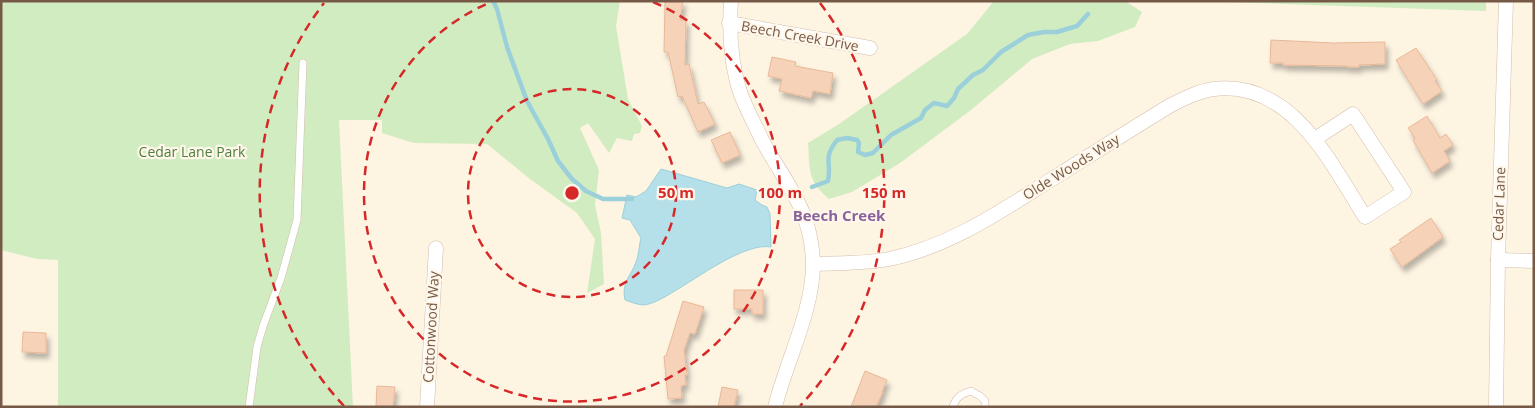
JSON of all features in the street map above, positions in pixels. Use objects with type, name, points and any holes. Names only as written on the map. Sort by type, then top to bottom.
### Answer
[{"type":"street","name":"Beech Creek Drive","points":[[730,1],[729,23],[734,62],[741,94],[763,141],[798,200],[806,219],[813,264],[811,287],[806,309],[774,407]]},
{"type":"street","name":"Cedar Lane","points":[[1496,407],[1498,260],[1506,1]]},
{"type":"street","name":"Beech Creek Drive","points":[[729,23],[870,48]]},
{"type":"street","name":"Olde Woods Way","points":[[813,264],[864,263],[890,258],[940,243],[966,232],[1172,105],[1200,93],[1213,90],[1233,88],[1256,94],[1276,103],[1293,115],[1315,139],[1366,217],[1404,192],[1354,114],[1315,139]]},
{"type":"street","name":"Cottonwood Way","points":[[427,407],[436,248]]},
{"type":"street","points":[[1498,260],[1534,262]]},
{"type":"lane","points":[[249,407],[257,346],[281,278],[298,220],[304,63]]},
{"type":"lane","points":[[953,407],[955,400],[962,393],[971,391],[985,401],[985,407]]},
{"type":"green space","name":"Cedar Lane Park","points":[[1,1],[620,1],[616,26],[628,99],[642,126],[640,133],[634,134],[632,141],[617,138],[609,153],[588,123],[580,128],[599,170],[595,205],[601,233],[604,284],[587,293],[595,239],[577,213],[530,179],[487,144],[414,143],[382,133],[382,120],[339,120],[353,407],[58,407],[58,260],[37,259],[1,250]]},
{"type":"green space","points":[[994,1],[1125,1],[1142,12],[1135,27],[1098,41],[1070,44],[1032,59],[971,110],[900,163],[852,192],[829,199],[813,180],[808,143],[839,124],[967,34]]},
{"type":"green space","points":[[1196,1],[1486,1],[1486,11]]},
{"type":"water","points":[[661,169],[727,188],[739,184],[757,190],[755,200],[767,207],[770,214],[771,247],[748,250],[721,263],[663,298],[642,305],[625,300],[625,284],[637,259],[641,238],[630,220],[622,218],[627,195],[636,197],[646,191]]},
{"type":"building","points":[[665,1],[683,1],[680,20],[686,20],[685,65],[689,64],[698,104],[704,102],[715,124],[698,132],[682,96],[678,97],[668,52],[664,52]]},
{"type":"building","points":[[1271,40],[1334,43],[1385,42],[1385,64],[1347,67],[1270,63]]},
{"type":"building","points":[[1416,48],[1442,91],[1423,104],[1396,60]]},
{"type":"building","points":[[772,57],[796,62],[795,66],[833,73],[830,94],[813,91],[811,98],[779,91],[782,79],[768,76]]},
{"type":"building","points":[[1427,116],[1440,138],[1446,134],[1453,145],[1444,151],[1450,161],[1432,173],[1408,128]]},
{"type":"building","points":[[730,132],[740,155],[722,163],[711,140]]},
{"type":"building","points":[[1431,218],[1443,237],[1402,267],[1390,249],[1401,242],[1399,240]]},
{"type":"building","points":[[734,290],[763,290],[763,314],[752,314],[752,309],[734,309]]},
{"type":"building","points":[[683,301],[704,307],[695,334],[690,333],[684,350],[687,375],[685,375],[686,385],[681,386],[682,398],[668,399],[664,356],[666,356]]},
{"type":"building","points":[[23,332],[46,333],[46,353],[22,352]]},
{"type":"building","points":[[865,371],[887,380],[883,392],[876,407],[851,407]]},
{"type":"building","points":[[377,386],[395,387],[393,407],[376,407]]},
{"type":"building","points":[[722,387],[738,390],[734,407],[718,407]]},
{"type":"waterway","points":[[493,1],[507,47],[527,101],[558,161],[572,179],[586,191],[603,199],[632,199]]},
{"type":"waterway","points":[[812,187],[828,181],[829,156],[837,140],[847,138],[857,140],[859,143],[858,152],[865,155],[873,153],[891,135],[921,118],[925,110],[934,103],[947,106],[954,98],[958,89],[973,75],[983,70],[1001,52],[1028,35],[1057,32],[1077,26],[1088,14]]},
{"type":"district","name":"Beech Creek","points":[[839,216]]}]
